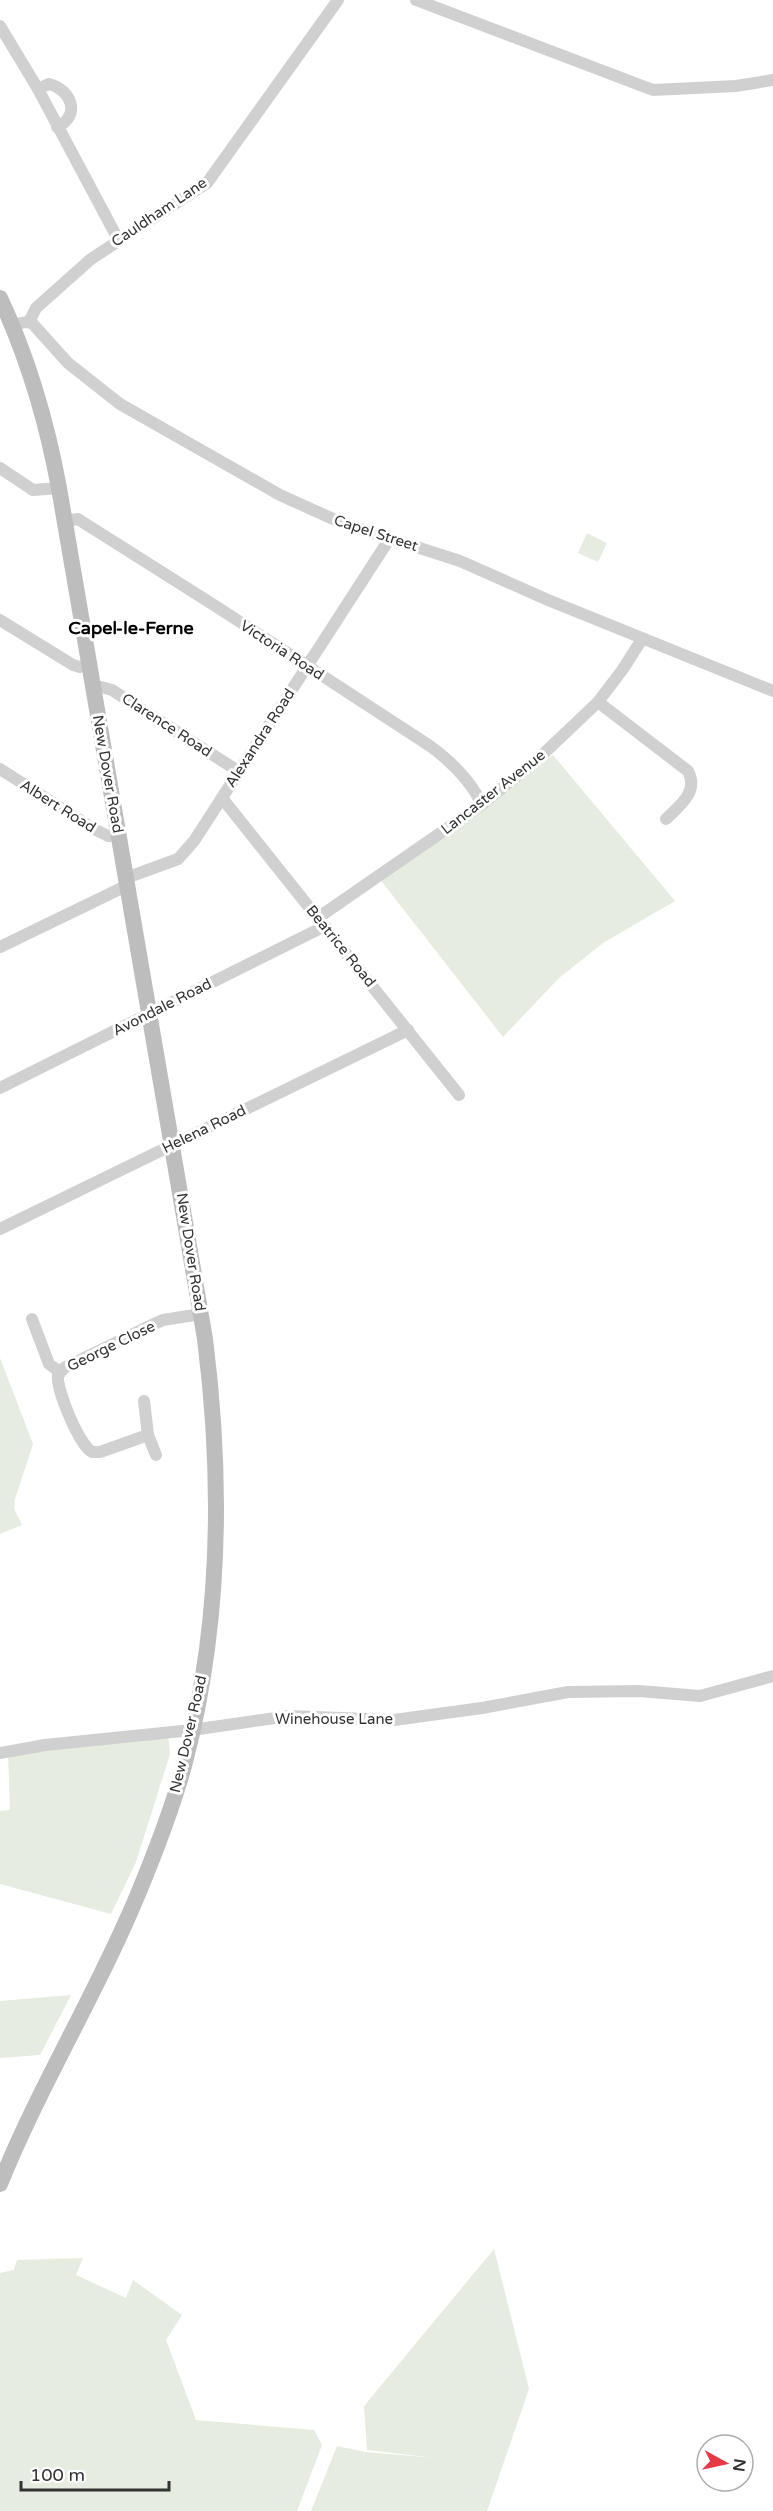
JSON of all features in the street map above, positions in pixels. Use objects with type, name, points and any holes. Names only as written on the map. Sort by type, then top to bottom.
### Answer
[{"type":"main road","name":"New Dover Road","points":[[0,2184],[26,2124],[138,1894],[172,1804],[184,1767],[208,1639],[217,1530],[214,1426],[201,1314],[59,488],[46,427],[12,325],[1,303]]},
{"type":"street","name":"Cauldham Lane","points":[[29,322],[34,310],[47,297],[98,254],[207,183],[338,0]]},
{"type":"street","points":[[416,0],[652,90],[736,86],[773,80]]},
{"type":"street","points":[[0,26],[38,89],[119,241]]},
{"type":"street","points":[[38,89],[49,84],[59,87],[67,94],[71,103],[69,117],[57,127]]},
{"type":"street","points":[[12,325],[29,322]]},
{"type":"street","name":"Capel Street","points":[[29,322],[68,363],[130,410],[280,495],[342,523],[460,561],[642,639],[773,691]]},
{"type":"street","points":[[0,468],[33,490],[59,488]]},
{"type":"street","name":"Victoria Road","points":[[64,520],[78,519],[307,665],[447,758],[467,779],[482,804]]},
{"type":"street","name":"Alexandra Road","points":[[0,947],[127,881],[182,856],[390,538]]},
{"type":"street","points":[[0,620],[73,665],[80,667],[89,665]]},
{"type":"street","name":"Lancaster Avenue","points":[[322,922],[482,804],[539,758],[598,702],[642,639]]},
{"type":"street","name":"Clarence Road","points":[[93,689],[101,687],[112,690],[238,771]]},
{"type":"street","points":[[598,702],[685,767],[690,774],[692,781],[690,794],[666,819]]},
{"type":"street","name":"Albert Road","points":[[0,770],[93,829],[112,837],[118,835]]},
{"type":"street","name":"Beatrice Road","points":[[222,798],[459,1095]]},
{"type":"street","name":"Avondale Road","points":[[0,1088],[149,1014],[322,922]]},
{"type":"street","name":"Helena Road","points":[[0,1229],[408,1030]]},
{"type":"street","name":"George Close","points":[[148,1435],[100,1452],[88,1450],[83,1444],[59,1389],[57,1380],[60,1372],[157,1322],[201,1314]]},
{"type":"street","points":[[32,1319],[49,1364],[60,1372]]},
{"type":"street","points":[[144,1401],[148,1435],[156,1455]]},
{"type":"street","name":"Winehouse Lane","points":[[0,1753],[45,1745],[192,1730],[289,1716],[394,1720],[482,1708],[568,1692],[639,1691],[700,1696],[773,1676]]},
{"type":"shaded area","points":[[587,533],[607,543],[598,562],[578,553]]},
{"type":"shaded area","points":[[553,755],[675,901],[603,943],[559,978],[503,1037],[379,878]]},
{"type":"shaded area","points":[[0,1358],[33,1444],[15,1499],[14,1509],[22,1525],[0,1534]]},
{"type":"shaded area","points":[[168,1735],[170,1754],[136,1862],[111,1914],[0,1884],[0,1811],[10,1810],[8,1755]]},
{"type":"shaded area","points":[[71,1995],[40,2055],[0,2058],[0,2001]]},
{"type":"shaded area","points":[[494,2249],[529,2389],[487,2511],[311,2511],[337,2446],[366,2452],[435,2458],[367,2450],[364,2406]]},
{"type":"shaded area","points":[[83,2258],[76,2275],[126,2298],[133,2280],[182,2315],[166,2340],[196,2420],[314,2430],[322,2445],[297,2511],[0,2511],[0,2273],[14,2270],[17,2260]]},
{"type":"district","name":"Capel-le-Ferne","points":[[131,628]]}]
